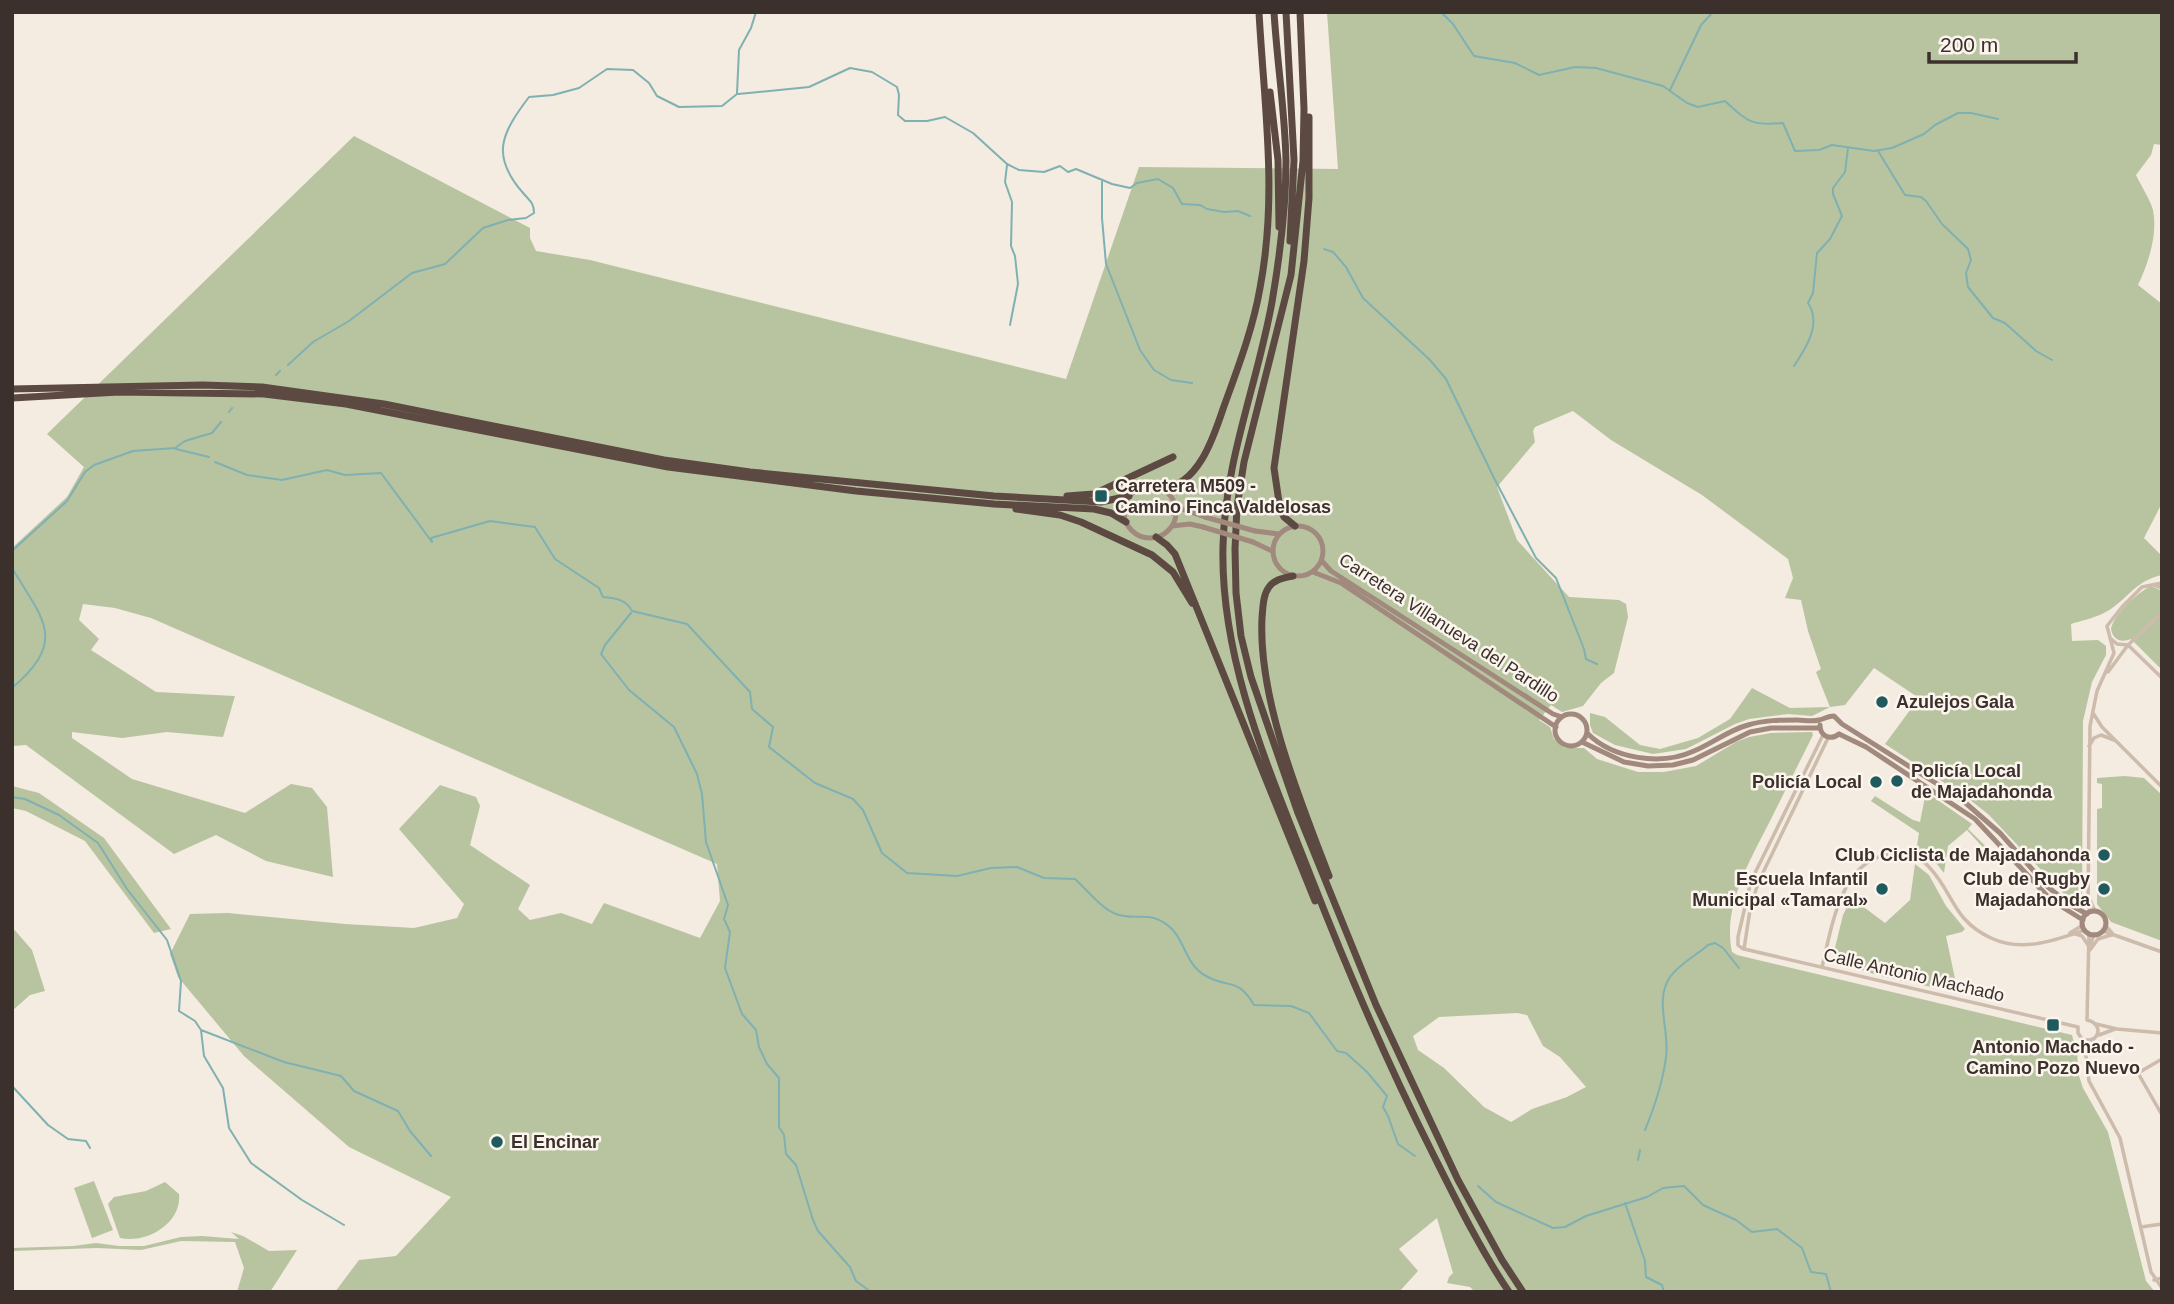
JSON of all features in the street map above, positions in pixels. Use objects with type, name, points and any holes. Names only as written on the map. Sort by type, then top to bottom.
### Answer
[{"type":"highway","points":[[1274,12],[1286,160],[1284,223],[1261,353],[1232,460],[1224,538],[1224,594],[1230,638],[1240,679],[1284,808],[1339,948],[1407,1102],[1492,1266],[1509,1292]]},
{"type":"highway","points":[[1281,311],[1292,215],[1294,160],[1286,12]]},
{"type":"highway","points":[[1300,12],[1303,161],[1291,275],[1244,462],[1236,528],[1236,593],[1241,636],[1262,713],[1298,813],[1376,1005],[1458,1180],[1502,1261],[1523,1292]]},
{"type":"highway","points":[[1259,14],[1277,148],[1279,259]]},
{"type":"highway","points":[[1162,489],[1181,484],[1208,448],[1245,344],[1261,285],[1268,228],[1270,160],[1259,14]]},
{"type":"highway","points":[[1294,526],[1280,509],[1274,468],[1298,309],[1309,198],[1308,108],[1302,50]]},
{"type":"highway","points":[[12,389],[203,384],[262,387],[384,404],[664,460],[786,476],[1012,497],[1101,502],[1129,496]]},
{"type":"highway","points":[[12,398],[119,393],[264,394],[346,404],[668,467],[905,499],[1036,511],[1081,522],[1152,555],[1174,572],[1204,622]]},
{"type":"highway","points":[[1012,497],[1094,494],[1173,457]]},
{"type":"highway","points":[[856,491],[1094,509],[1111,513],[1126,522]]},
{"type":"highway","points":[[1156,537],[1175,554],[1308,886],[1339,948]]},
{"type":"highway","points":[[1293,576],[1273,583],[1265,597],[1262,634],[1266,681],[1305,815],[1339,904],[1347,933]]},
{"type":"street","points":[[1272,551],[1253,542],[1190,524],[1172,526],[1156,537],[1149,538],[1135,533],[1126,522],[1124,513],[1129,496],[1138,488],[1158,487],[1182,509],[1255,531],[1279,534],[1294,526],[1303,526],[1317,534],[1323,547],[1322,561],[1313,572],[1293,576],[1281,570],[1272,551],[1279,534]]},
{"type":"street","points":[[1172,526],[1176,517],[1175,503]]},
{"type":"street","name":"Carretera Villanueva del Pardillo","points":[[1322,561],[1331,571],[1562,717]]},
{"type":"street","name":"Carretera Villanueva del Pardillo","points":[[1313,572],[1341,583],[1556,727]]},
{"type":"street","points":[[2162,585],[2144,586],[2108,622],[2108,637],[2114,653],[2097,691],[2090,726],[2091,912],[2087,929],[2090,950],[2087,1020],[2078,1027],[2079,1035],[2084,1040],[2089,1081],[2120,1138],[2154,1280],[2162,1288]]},
{"type":"street","points":[[2105,676],[2127,645],[2160,615]]},
{"type":"street","points":[[2108,637],[2117,644],[2127,645],[2162,678]]},
{"type":"street","points":[[2092,712],[2115,741],[2162,787]]},
{"type":"street","points":[[1568,714],[1585,722],[1587,733],[1582,742],[1569,746],[1558,739],[1556,727],[1562,717],[1568,714]]},
{"type":"street","points":[[1587,733],[1608,748],[1626,755],[1649,759],[1672,758],[1692,752],[1749,725],[1769,721],[1822,720],[1834,716],[1842,724],[1961,799],[2000,833],[2048,887],[2080,910],[2105,917],[2104,928]]},
{"type":"street","points":[[1744,949],[1750,910],[1758,883],[1824,733],[1822,720]]},
{"type":"street","points":[[1839,734],[1842,724]]},
{"type":"street","points":[[2090,726],[2102,727]]},
{"type":"street","points":[[1582,742],[1624,762],[1648,766],[1673,765],[1693,760],[1750,732],[1771,728],[1839,734],[1866,747],[1975,819],[2037,887],[2076,917],[2087,929]]},
{"type":"street","points":[[1738,944],[1751,881],[1824,733]]},
{"type":"street","points":[[2089,747],[2094,738],[2101,735],[2115,741]]},
{"type":"street","points":[[1822,967],[1836,911],[1851,880],[1861,867],[1881,856],[1909,856],[1927,864],[1942,882],[1959,914],[1974,928],[1992,939],[2008,944],[2043,944],[2075,932],[2104,928],[2113,934],[2162,952]]},
{"type":"street","points":[[2089,897],[2091,912]]},
{"type":"street","points":[[2080,910],[2088,904]]},
{"type":"street","points":[[2075,932],[2076,917]]},
{"type":"street","points":[[2075,932],[2082,936],[2090,950]]},
{"type":"street","points":[[2090,950],[2098,939],[2113,934]]},
{"type":"street","points":[[1738,944],[1745,943]]},
{"type":"street","points":[[1738,944],[1744,949]]},
{"type":"street","name":"Calle Antonio Machado","points":[[1744,949],[2078,1027]]},
{"type":"street","points":[[2087,1020],[2117,1029],[2162,1033]]},
{"type":"street","points":[[2085,1056],[2099,1030],[2096,1024]]},
{"type":"street","points":[[2084,1040],[2117,1029]]},
{"type":"street","points":[[2162,1059],[2138,1073],[2162,1115]]},
{"type":"street","points":[[2141,1227],[2162,1224]]},
{"type":"street","points":[[2154,1280],[2162,1278]]},
{"type":"green space","points":[[1327,12],[2162,12],[2162,145],[2154,144],[2151,155],[2136,175],[2152,206],[2154,220],[2151,249],[2138,285],[2162,304],[2162,503],[2144,538],[2162,556],[2162,575],[2144,582],[2102,614],[2071,624],[2072,641],[2098,640],[2106,646],[2106,655],[2092,682],[2083,721],[2082,902],[2064,894],[1989,815],[1885,744],[1919,698],[1874,668],[1845,705],[1830,707],[1816,672],[1821,669],[1801,600],[1785,598],[1793,578],[1788,559],[1702,495],[1611,440],[1573,411],[1535,427],[1535,442],[1497,487],[1517,540],[1569,597],[1619,600],[1626,604],[1628,617],[1614,673],[1601,683],[1583,706],[1562,712],[1551,705],[1539,720],[1550,727],[1554,739],[1565,748],[1584,748],[1597,759],[1638,772],[1664,772],[1696,766],[1749,737],[1771,733],[1812,732],[1813,735],[1740,883],[1731,917],[1732,952],[2072,1035],[2074,1043],[2077,1043],[2078,1073],[2083,1088],[2108,1132],[2146,1281],[2155,1292],[1475,1292],[1470,1287],[1447,1283],[1453,1273],[1437,1218],[1399,1249],[1418,1271],[1399,1292],[335,1292],[359,1260],[396,1256],[451,1197],[349,1147],[244,1056],[178,977],[170,954],[190,914],[228,913],[414,928],[457,918],[464,904],[399,829],[440,785],[476,797],[480,806],[470,845],[530,885],[518,909],[530,920],[561,913],[592,924],[604,903],[700,938],[720,901],[717,864],[151,618],[115,608],[83,604],[79,620],[99,639],[91,650],[156,692],[235,696],[223,737],[167,732],[122,738],[72,732],[72,738],[132,779],[245,813],[291,784],[312,788],[327,807],[333,877],[266,861],[216,835],[174,854],[26,745],[12,746],[12,548],[67,497],[84,467],[47,434],[354,136],[530,228],[530,238],[536,251],[590,260],[1066,379],[1139,167],[1338,169]],"holes":[[[1517,1013],[1527,1015],[1543,1046],[1560,1057],[1586,1087],[1532,1109],[1511,1122],[1484,1107],[1444,1068],[1418,1050],[1413,1036],[1439,1017]]]},
{"type":"green space","points":[[2151,586],[2162,591],[2162,670],[2131,639],[2118,640],[2111,629],[2127,604]]},
{"type":"green space","points":[[1752,688],[1790,708],[1830,707],[1812,716],[1788,714],[1749,719],[1686,749],[1653,754],[1615,745],[1593,733],[1590,725],[1590,713],[1605,717],[1640,745],[1660,749],[1698,738],[1730,719]]},
{"type":"green space","points":[[2097,778],[2144,778],[2162,795],[2162,941],[2111,922],[2097,904],[2097,809],[2102,808],[2102,784],[2097,783]]},
{"type":"green space","points":[[12,786],[39,793],[104,838],[171,929],[154,933],[85,841],[26,811],[12,808]]},
{"type":"green space","points":[[1926,792],[1972,824],[1968,829],[2000,860],[1997,863],[1967,830],[1948,846],[1944,873],[1936,863],[1916,852],[1919,833],[1871,801],[1875,796],[1920,822]]},
{"type":"green space","points":[[1915,864],[1929,875],[1946,906],[1965,929],[1946,936],[1958,993],[1877,975],[1832,960],[1849,896],[1885,923],[1910,900]]},
{"type":"green space","points":[[12,927],[32,950],[45,991],[30,995],[12,1011]]},
{"type":"green space","points":[[94,1181],[113,1230],[92,1238],[74,1188]]},
{"type":"green space","points":[[165,1182],[179,1194],[175,1214],[169,1222],[161,1229],[141,1238],[120,1238],[108,1204],[114,1197],[146,1191]]},
{"type":"green space","points":[[231,1232],[269,1251],[297,1250],[270,1292],[237,1292],[244,1268],[235,1242],[181,1241],[141,1250],[97,1248],[12,1251],[12,1248],[96,1243],[144,1246],[181,1237],[239,1239]]},
{"type":"waterway","points":[[737,93],[739,50],[756,12]]},
{"type":"waterway","points":[[1441,12],[1453,24],[1474,56],[1515,63],[1539,75],[1575,67],[1596,68],[1663,86],[1687,103],[1698,107],[1725,101],[1751,121],[1764,124],[1783,123],[1795,151],[1819,150],[1832,145],[1874,151],[1892,148],[1924,134],[1958,113],[1998,119]]},
{"type":"waterway","points":[[1670,90],[1701,25],[1713,12]]},
{"type":"waterway","points":[[738,94],[809,87],[850,68],[872,72],[897,87],[898,115],[905,121],[927,121],[945,117],[973,133],[1007,164],[1019,170],[1044,172],[1060,166],[1068,172],[1076,169],[1112,184],[1130,188],[1137,183],[1158,179],[1173,188],[1182,204],[1200,205],[1224,212],[1238,211],[1250,216]]},
{"type":"waterway","points":[[288,365],[313,342],[349,321],[412,273],[445,264],[483,228],[508,220],[526,218],[534,213],[531,202],[506,168],[503,156],[506,134],[529,97],[553,95],[579,88],[607,69],[633,70],[649,83],[657,96],[679,107],[722,106],[737,94]]},
{"type":"waterway","points":[[1794,366],[1811,336],[1813,327],[1812,311],[1808,303],[1813,293],[1817,253],[1830,239],[1842,216],[1833,188],[1845,172],[1848,148]]},
{"type":"waterway","points":[[1878,151],[1905,195],[1921,197],[1926,201],[1942,224],[1968,249],[1971,260],[1966,273],[1968,287],[1993,318],[2005,323],[2036,351],[2052,360]]},
{"type":"waterway","points":[[1007,165],[1005,182],[1012,202],[1011,246],[1015,256],[1018,284],[1010,325]]},
{"type":"waterway","points":[[1102,182],[1106,264],[1140,350],[1154,370],[1171,380],[1192,383]]},
{"type":"waterway","points":[[1324,249],[1333,252],[1346,267],[1363,298],[1430,360],[1446,379],[1536,558],[1556,578],[1586,659],[1597,664]]},
{"type":"waterway","points":[[276,375],[280,371]]},
{"type":"waterway","points":[[229,412],[232,408]]},
{"type":"waterway","points":[[12,551],[67,501],[85,472],[94,465],[133,451],[175,448],[185,441],[212,433],[221,422]]},
{"type":"waterway","points":[[176,449],[209,457]]},
{"type":"waterway","points":[[215,462],[247,475],[282,480],[327,470],[345,475],[381,473],[432,542],[431,538],[490,521],[535,527],[555,559],[599,588],[603,597],[623,602],[632,611],[687,624],[750,692],[752,709],[773,727],[769,747],[815,783],[853,799],[863,810],[882,853],[907,873],[957,876],[991,868],[1017,867],[1044,878],[1075,879],[1116,914],[1157,919],[1172,929],[1194,966],[1206,976],[1243,990],[1254,1005],[1291,1006],[1309,1013],[1337,1051],[1346,1053],[1387,1096],[1383,1107],[1398,1144],[1415,1156]]},
{"type":"waterway","points":[[12,568],[33,602],[45,630],[45,643],[40,656],[12,688]]},
{"type":"waterway","points":[[631,613],[601,654],[629,690],[674,727],[697,774],[702,794],[706,842],[728,905],[724,919],[730,932],[725,968],[742,1014],[756,1030],[759,1047],[767,1064],[779,1078],[779,1127],[784,1135],[786,1154],[796,1165],[818,1231],[850,1267],[856,1281],[871,1292]]},
{"type":"waterway","points":[[12,797],[25,799],[59,815],[98,843],[127,889],[167,940],[181,981],[179,1011],[195,1021],[201,1030],[204,1056],[223,1088],[229,1128],[251,1163],[302,1200],[344,1225]]},
{"type":"waterway","points":[[1645,1130],[1665,1066],[1667,1047],[1663,996],[1670,977],[1688,960],[1715,943],[1723,948],[1739,968]]},
{"type":"waterway","points":[[201,1030],[284,1062],[341,1076],[354,1091],[398,1111],[410,1131],[431,1156]]},
{"type":"waterway","points":[[12,1086],[48,1125],[68,1139],[86,1141],[90,1148]]},
{"type":"waterway","points":[[1638,1160],[1640,1150]]},
{"type":"waterway","points":[[1478,1186],[1496,1202],[1553,1228],[1565,1227],[1586,1216],[1647,1197],[1663,1188],[1684,1186],[1703,1205],[1736,1220],[1752,1232],[1777,1229],[1802,1248],[1811,1272],[1826,1274],[1831,1292]]},
{"type":"waterway","points":[[1625,1203],[1645,1261],[1646,1277],[1662,1285],[1664,1292]]},
{"type":"place","name":"Carretera M509 - Camino Finca Valdelosas","points":[[1101,496]]},
{"type":"place","name":"Azulejos Gala","points":[[1882,702]]},
{"type":"place","name":"Policía Local de Majadahonda","points":[[1897,781]]},
{"type":"place","name":"Policía Local","points":[[1876,782]]},
{"type":"place","name":"Club Ciclista de Majadahonda","points":[[2104,855]]},
{"type":"place","name":"Escuela Infantil Municipal «Tamaral»","points":[[1882,889]]},
{"type":"place","name":"Club de Rugby Majadahonda","points":[[2104,889]]},
{"type":"place","name":"Antonio Machado - Camino Pozo Nuevo","points":[[2053,1025]]},
{"type":"place","name":"El Encinar","points":[[497,1142]]}]
